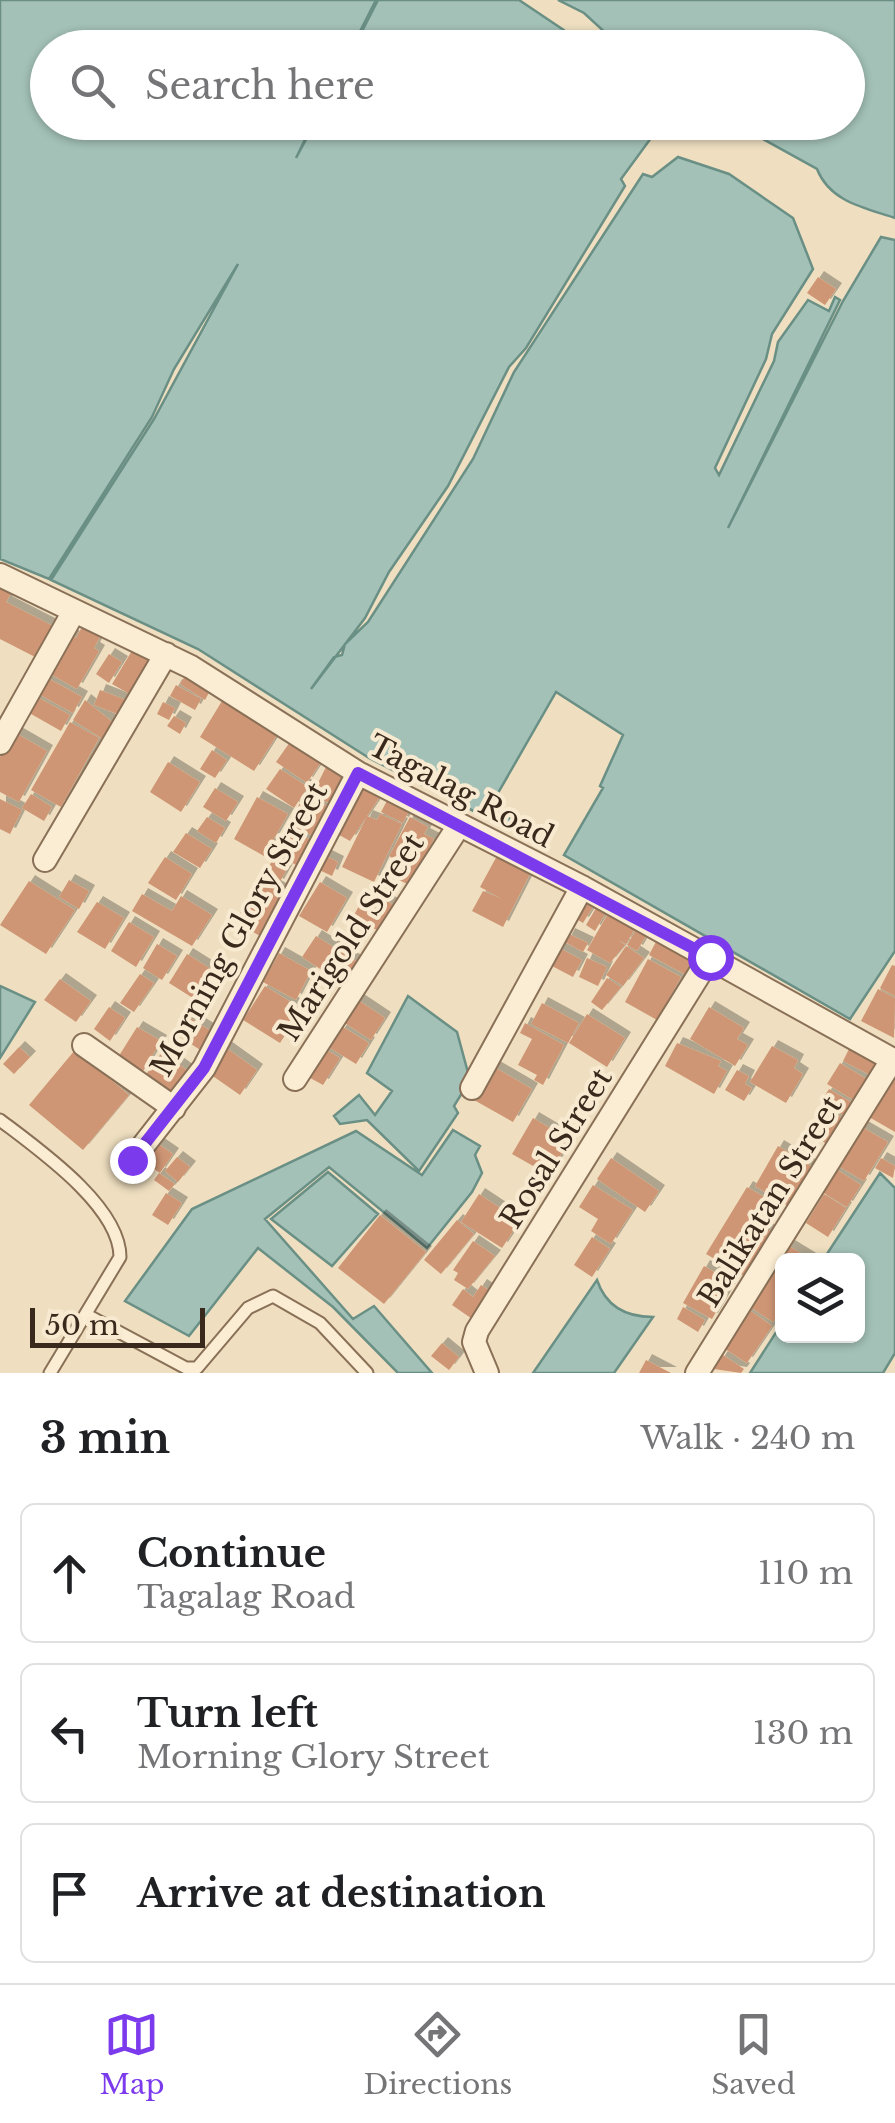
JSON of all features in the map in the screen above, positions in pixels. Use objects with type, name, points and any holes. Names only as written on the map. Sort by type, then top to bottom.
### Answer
[{"type":"street","name":"Tagalag Road","points":[[0,576],[166,654],[358,773],[582,887],[894,1060]]},
{"type":"street","points":[[0,743],[73,613]]},
{"type":"street","points":[[45,860],[166,654]]},
{"type":"street","name":"Morning Glory Street","points":[[132,1160],[204,1068],[358,773]]},
{"type":"street","name":"Marigold Street","points":[[295,1080],[458,827]]},
{"type":"street","points":[[472,1088],[582,887]]},
{"type":"street","name":"Rosal Street","points":[[487,1373],[474,1342],[478,1332],[710,957]]},
{"type":"street","points":[[84,1045],[174,1108]]},
{"type":"street","name":"Balikatan Street","points":[[697,1373],[894,1060]]},
{"type":"lane","points":[[0,1120],[92,1199],[120,1242],[120,1257],[50,1373]]},
{"type":"lane","points":[[86,1315],[186,1368],[197,1368],[248,1308],[273,1296],[320,1323],[367,1373]]},
{"type":"water","points":[[0,0],[376,0],[361,30],[30,30],[30,140],[305,140],[296,158],[306,140],[650,140],[621,179],[625,186],[526,348],[509,367],[448,486],[346,643],[368,622],[473,459],[514,372],[643,174],[652,177],[678,157],[729,174],[793,218],[813,269],[772,334],[766,359],[715,468],[719,475],[774,361],[778,342],[808,300],[829,311],[835,297],[840,300],[728,528],[843,301],[881,237],[895,240],[895,951],[850,1019],[564,855],[603,788],[600,786],[623,735],[556,692],[494,800],[518,828],[511,830],[369,758],[198,649],[51,580],[154,419],[238,264],[174,369],[152,417],[49,579],[0,559]]},
{"type":"water","points":[[378,0],[519,0],[564,30],[363,30]]},
{"type":"water","points":[[558,0],[895,0],[895,218],[839,196],[817,169],[765,140],[865,140],[865,30],[602,30],[584,13]]},
{"type":"water","points":[[0,986],[35,1002],[0,1058]]},
{"type":"water","points":[[408,996],[457,1032],[470,1080],[454,1106],[458,1113],[419,1171],[367,1120],[340,1124],[334,1116],[359,1095],[375,1115],[392,1091],[367,1073]]},
{"type":"water","points":[[453,1130],[480,1146],[475,1155],[482,1173],[472,1192],[427,1248],[329,1167],[265,1219],[353,1319],[374,1306],[432,1373],[398,1373],[333,1307],[258,1248],[189,1336],[125,1301],[192,1209],[356,1131],[422,1175]]},
{"type":"water","points":[[328,1172],[378,1214],[332,1266],[271,1219]]},
{"type":"water","points":[[880,1173],[895,1188],[895,1353],[883,1373],[750,1373],[775,1334],[775,1343],[865,1343],[865,1253],[828,1253]]},
{"type":"water","points":[[597,1280],[618,1309],[653,1317],[614,1373],[533,1373]]},
{"type":"building","points":[[818,277],[836,289],[825,305],[807,293]]},
{"type":"building","points":[[0,584],[13,590],[6,602],[53,626],[37,658],[0,639]]},
{"type":"building","points":[[83,625],[101,635],[94,648],[99,651],[77,689],[47,672],[69,634],[76,638]]},
{"type":"building","points":[[133,649],[154,662],[133,696],[112,684]]},
{"type":"building","points":[[109,654],[122,662],[109,683],[96,674]]},
{"type":"building","points":[[187,673],[211,689],[205,700],[180,684]]},
{"type":"building","points":[[44,676],[82,697],[73,713],[35,692]]},
{"type":"building","points":[[176,685],[201,699],[195,710],[170,696]]},
{"type":"building","points":[[100,690],[131,702],[125,717],[94,705]]},
{"type":"building","points":[[32,694],[70,715],[61,731],[24,710]]},
{"type":"building","points":[[85,700],[116,725],[106,741],[73,720]]},
{"type":"building","points":[[222,701],[277,735],[254,771],[200,737]]},
{"type":"building","points":[[163,702],[175,708],[169,720],[157,714]]},
{"type":"building","points":[[174,716],[186,723],[180,734],[167,726]]},
{"type":"building","points":[[70,722],[99,738],[61,807],[31,790]]},
{"type":"building","points":[[14,732],[47,751],[19,802],[0,792],[0,757]]},
{"type":"building","points":[[290,742],[321,762],[307,783],[276,762]]},
{"type":"building","points":[[212,750],[227,760],[215,778],[200,769]]},
{"type":"building","points":[[168,762],[200,782],[181,812],[150,792]]},
{"type":"building","points":[[326,767],[347,778],[333,805],[312,795]]},
{"type":"building","points":[[280,769],[308,787],[294,808],[266,789]]},
{"type":"building","points":[[361,783],[382,794],[350,841],[334,832]]},
{"type":"building","points":[[215,788],[238,802],[226,821],[203,807]]},
{"type":"building","points":[[31,794],[52,807],[44,821],[22,808]]},
{"type":"building","points":[[304,795],[331,808],[316,837],[289,825]]},
{"type":"building","points":[[390,795],[411,807],[403,823],[381,812]]},
{"type":"building","points":[[257,797],[288,814],[264,856],[234,839]]},
{"type":"building","points":[[0,799],[22,810],[10,834],[0,829]]},
{"type":"building","points":[[380,814],[402,824],[374,882],[342,867],[367,816],[377,820]]},
{"type":"building","points":[[207,817],[225,828],[216,843],[197,831]]},
{"type":"building","points":[[410,817],[428,827],[424,834],[434,839],[409,885],[386,873],[394,859],[389,856]]},
{"type":"building","points":[[288,828],[314,842],[300,867],[274,853]]},
{"type":"building","points":[[186,833],[212,849],[200,868],[173,852]]},
{"type":"building","points":[[320,853],[338,862],[332,876],[313,867]]},
{"type":"building","points":[[498,854],[531,872],[503,927],[472,911],[483,891],[502,899],[480,887]]},
{"type":"building","points":[[275,856],[290,864],[278,885],[263,876]]},
{"type":"building","points":[[165,857],[192,874],[176,900],[148,883]]},
{"type":"building","points":[[261,878],[287,893],[262,937],[235,922]]},
{"type":"building","points":[[69,880],[89,891],[79,909],[59,897]]},
{"type":"building","points":[[29,881],[75,910],[46,954],[0,925]]},
{"type":"building","points":[[320,882],[347,898],[327,932],[299,916]]},
{"type":"building","points":[[367,891],[398,907],[384,934],[353,917]]},
{"type":"building","points":[[142,894],[172,911],[181,896],[212,915],[192,946],[132,911]]},
{"type":"building","points":[[587,897],[596,902],[583,923],[575,918]]},
{"type":"building","points":[[97,902],[124,918],[105,949],[77,932]]},
{"type":"building","points":[[599,903],[608,909],[595,931],[586,925]]},
{"type":"building","points":[[610,910],[628,920],[626,925],[634,930],[626,944],[618,940],[625,945],[610,963],[587,950]]},
{"type":"building","points":[[129,922],[154,937],[136,967],[111,951]]},
{"type":"building","points":[[639,925],[649,931],[637,951],[627,945]]},
{"type":"building","points":[[569,934],[588,943],[583,952],[565,942]]},
{"type":"building","points":[[316,936],[357,962],[343,984],[302,957]]},
{"type":"building","points":[[659,936],[700,959],[690,977],[649,955]]},
{"type":"building","points":[[157,944],[177,956],[162,980],[143,968]]},
{"type":"building","points":[[626,946],[644,958],[623,986],[606,975]]},
{"type":"building","points":[[559,948],[582,960],[573,977],[550,965]]},
{"type":"building","points":[[279,953],[311,971],[296,1000],[263,982]]},
{"type":"building","points":[[187,954],[214,971],[196,1000],[169,983]]},
{"type":"building","points":[[587,958],[607,967],[598,986],[579,977]]},
{"type":"building","points":[[648,959],[681,977],[657,1020],[625,1002]]},
{"type":"building","points":[[892,965],[895,966],[895,996],[880,988]]},
{"type":"building","points":[[140,974],[154,983],[134,1012],[120,1003]]},
{"type":"building","points":[[607,978],[621,987],[602,1010],[591,1002]]},
{"type":"building","points":[[60,979],[91,1001],[76,1022],[44,1000]]},
{"type":"building","points":[[265,986],[302,1009],[280,1043],[243,1020]]},
{"type":"building","points":[[878,989],[895,998],[894,1038],[861,1021]]},
{"type":"building","points":[[352,996],[385,1018],[371,1040],[337,1018]]},
{"type":"building","points":[[542,1003],[579,1023],[568,1043],[531,1024]]},
{"type":"building","points":[[109,1007],[125,1018],[110,1041],[94,1029]]},
{"type":"building","points":[[709,1007],[744,1028],[737,1039],[748,1045],[735,1066],[690,1039]]},
{"type":"building","points":[[587,1014],[625,1038],[607,1067],[569,1043]]},
{"type":"building","points":[[189,1017],[217,1035],[205,1053],[177,1035]]},
{"type":"building","points":[[525,1023],[564,1045],[543,1085],[534,1080],[537,1075],[518,1065],[532,1039],[520,1033]]},
{"type":"building","points":[[137,1027],[161,1041],[142,1073],[117,1059]]},
{"type":"building","points":[[343,1027],[369,1043],[356,1064],[330,1048]]},
{"type":"building","points":[[677,1043],[721,1061],[718,1066],[727,1071],[714,1094],[665,1066]]},
{"type":"building","points":[[852,1043],[887,1061],[878,1079],[843,1061]]},
{"type":"building","points":[[320,1046],[340,1058],[323,1085],[303,1074]]},
{"type":"building","points":[[772,1046],[798,1060],[794,1068],[803,1074],[786,1103],[750,1082]]},
{"type":"building","points":[[19,1047],[30,1057],[14,1074],[3,1064]]},
{"type":"building","points":[[225,1047],[257,1070],[240,1095],[207,1072]]},
{"type":"building","points":[[75,1050],[129,1095],[83,1150],[29,1105]]},
{"type":"building","points":[[162,1052],[188,1071],[171,1095],[145,1076]]},
{"type":"building","points":[[840,1063],[873,1083],[860,1104],[827,1084]]},
{"type":"building","points":[[494,1067],[532,1089],[513,1122],[474,1100]]},
{"type":"building","points":[[737,1070],[749,1076],[745,1084],[752,1088],[744,1101],[725,1090]]},
{"type":"building","points":[[895,1074],[895,1132],[869,1117]]},
{"type":"building","points":[[829,1089],[856,1105],[848,1118],[821,1102]]},
{"type":"building","points":[[826,1108],[849,1122],[833,1148],[811,1134]]},
{"type":"building","points":[[533,1118],[570,1140],[549,1175],[512,1154]]},
{"type":"building","points":[[862,1127],[888,1142],[864,1181],[838,1166]]},
{"type":"building","points":[[154,1141],[173,1154],[160,1173],[141,1160]]},
{"type":"building","points":[[778,1146],[811,1166],[788,1206],[755,1186]]},
{"type":"building","points":[[177,1157],[190,1167],[178,1182],[165,1171]]},
{"type":"building","points":[[611,1158],[659,1191],[645,1212],[597,1179]]},
{"type":"building","points":[[881,1158],[895,1166],[893,1178],[875,1168]]},
{"type":"building","points":[[836,1169],[861,1185],[847,1207],[822,1192]]},
{"type":"building","points":[[159,1173],[175,1184],[169,1191],[154,1180]]},
{"type":"building","points":[[593,1185],[633,1210],[611,1244],[591,1231],[598,1219],[579,1207]]},
{"type":"building","points":[[747,1187],[768,1199],[754,1221],[773,1233],[746,1277],[706,1254]]},
{"type":"building","points":[[166,1193],[182,1203],[168,1225],[152,1215]]},
{"type":"building","points":[[479,1194],[520,1221],[502,1248],[461,1222]]},
{"type":"building","points":[[824,1194],[846,1208],[828,1237],[806,1223]]},
{"type":"building","points":[[380,1215],[426,1252],[384,1304],[338,1268]]},
{"type":"building","points":[[457,1220],[474,1234],[441,1274],[424,1260]]},
{"type":"building","points":[[592,1237],[610,1249],[592,1277],[574,1265]]},
{"type":"building","points":[[473,1241],[495,1256],[468,1289],[454,1280],[458,1273],[453,1270]]},
{"type":"building","points":[[704,1266],[733,1283],[712,1319],[683,1303]]},
{"type":"building","points":[[775,1268],[773,1322],[750,1307]]},
{"type":"building","points":[[481,1285],[490,1291],[478,1323],[452,1305],[463,1289],[473,1297]]},
{"type":"building","points":[[683,1307],[705,1320],[698,1332],[677,1319]]},
{"type":"building","points":[[748,1309],[772,1326],[747,1363],[722,1347]]},
{"type":"building","points":[[442,1343],[459,1357],[449,1370],[431,1356]]},
{"type":"building","points":[[723,1355],[744,1369],[741,1373],[714,1369]]},
{"type":"building","points":[[646,1360],[671,1373],[639,1373]]},
{"type":"route","points":[[132,1160],[204,1068],[358,773],[710,957]]}]
